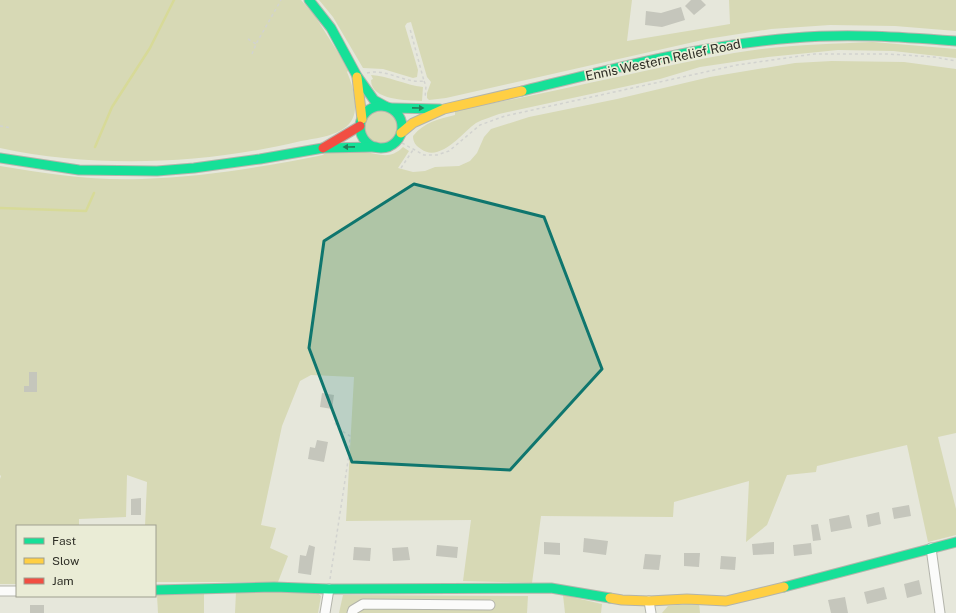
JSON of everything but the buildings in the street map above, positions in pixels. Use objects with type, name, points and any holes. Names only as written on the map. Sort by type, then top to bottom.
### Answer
[{"type":"main road","points":[[0,158],[79,170],[157,170],[194,168],[260,159],[322,148],[388,146],[399,137],[402,126],[401,119],[397,113],[374,100],[357,76],[331,28],[309,0]]},
{"type":"main road","name":"Ennis Western Relief Road","points":[[399,137],[413,123],[444,109],[699,50],[770,39],[828,35],[889,36],[956,41]]},
{"type":"main road","points":[[357,76],[361,133],[364,139],[376,147]]},
{"type":"main road","points":[[322,148],[361,122],[365,113],[371,108],[378,106],[388,107]]},
{"type":"main road","name":"Ennis Western Relief Road","points":[[388,107],[444,109]]},
{"type":"main road","points":[[156,590],[274,587],[329,589],[551,588],[622,600],[649,601],[688,599],[726,601],[841,573],[956,542]]},
{"type":"street","points":[[931,548],[940,613]]},
{"type":"street","points":[[325,613],[329,589]]},
{"type":"street","points":[[0,591],[16,591]]},
{"type":"street","points":[[649,601],[651,613]]},
{"type":"street","points":[[352,613],[353,610],[363,604],[490,604]]},
{"type":"path","points":[[252,54],[256,44],[282,0]]},
{"type":"path","points":[[410,29],[426,86],[425,102]]},
{"type":"path","points":[[248,39],[256,44]]},
{"type":"path","points":[[399,137],[413,150],[424,155],[437,155],[449,151],[480,125],[505,116],[737,65],[814,54],[888,54],[934,57],[956,61]]},
{"type":"path","points":[[357,76],[369,72],[382,73],[416,82],[424,81]]},
{"type":"path","points":[[0,126],[11,128]]},
{"type":"path","points":[[401,168],[413,150]]},
{"type":"path","points":[[329,589],[350,442],[350,436],[339,429],[334,420]]},
{"type":"highlighted area","points":[[414,184],[544,217],[602,369],[510,470],[352,462],[309,348],[324,241]]},
{"type":"green space","points":[[0,0],[301,0],[315,16],[349,70],[347,72],[352,84],[355,98],[355,112],[353,119],[344,128],[327,136],[264,149],[189,159],[113,161],[74,159],[37,155],[0,148]]},
{"type":"green space","points":[[319,0],[632,0],[627,41],[730,24],[729,0],[956,0],[956,31],[895,26],[830,25],[771,29],[707,39],[446,98],[429,100],[427,98],[427,93],[431,82],[427,77],[411,22],[407,23],[405,26],[418,70],[417,77],[413,78],[383,69],[363,68],[333,17]]},
{"type":"green space","points":[[873,42],[956,49],[956,58],[893,51],[838,50],[768,57],[700,67],[660,79],[499,114],[476,123],[450,145],[443,150],[436,152],[428,152],[421,149],[416,145],[413,136],[427,124],[455,115],[455,110],[525,97],[664,67],[751,50],[820,44]]},
{"type":"green space","points":[[832,61],[904,62],[956,69],[956,433],[938,437],[956,509],[956,535],[928,542],[907,445],[817,466],[816,472],[787,475],[767,525],[746,542],[749,481],[674,502],[673,517],[541,516],[532,583],[463,581],[471,520],[346,521],[354,377],[311,375],[300,381],[282,426],[261,525],[276,528],[270,548],[288,556],[278,582],[156,582],[156,525],[145,525],[147,482],[127,475],[126,517],[79,519],[79,525],[16,525],[16,584],[0,584],[0,166],[35,172],[107,179],[165,178],[233,171],[278,164],[323,155],[327,151],[365,152],[389,155],[394,154],[403,147],[409,151],[398,168],[413,172],[425,171],[435,167],[459,166],[470,161],[477,153],[484,137],[491,129],[529,117],[617,99],[710,77],[795,63]]},
{"type":"green space","points":[[371,75],[423,87],[422,101],[383,96],[373,87],[371,80],[373,79]]},
{"type":"green space","points":[[381,110],[393,115],[398,127],[393,139],[381,144],[369,139],[364,127],[369,115]]},
{"type":"green space","points":[[236,592],[316,592],[321,596],[318,613],[235,613]]},
{"type":"green space","points":[[204,594],[204,613],[158,613],[157,595]]},
{"type":"green space","points":[[343,595],[528,596],[527,613],[339,613]]},
{"type":"green space","points":[[563,595],[602,604],[601,613],[565,613]]},
{"type":"green space","points":[[699,603],[700,613],[662,613],[668,606]]},
{"type":"waterway","points":[[95,147],[112,107],[150,48],[174,0]]},
{"type":"waterway","points":[[0,208],[86,211],[94,193]]},
{"type":"traffic: fast","points":[[309,0],[331,28],[357,76],[374,100],[385,106]]},
{"type":"traffic: fast","points":[[522,91],[656,59],[759,41],[834,36],[895,37],[956,41]]},
{"type":"traffic: fast","points":[[377,106],[385,106],[396,112],[402,123],[402,127],[402,131],[396,142],[385,148],[377,148],[366,142],[360,131],[360,123],[366,112],[377,106]]},
{"type":"traffic: fast","points":[[392,108],[440,109]]},
{"type":"traffic: fast","points":[[0,158],[79,170],[157,171],[194,168],[260,159],[323,148],[376,147]]},
{"type":"traffic: fast","points":[[784,587],[956,542]]},
{"type":"traffic: fast","points":[[156,590],[274,587],[329,589],[551,588],[610,598]]},
{"type":"traffic: slow","points":[[357,77],[362,119]]},
{"type":"traffic: slow","points":[[401,133],[413,123],[444,109],[522,91]]},
{"type":"traffic: slow","points":[[610,598],[649,601],[687,599],[726,601],[784,587]]},
{"type":"traffic: jam","points":[[323,148],[360,126]]}]
